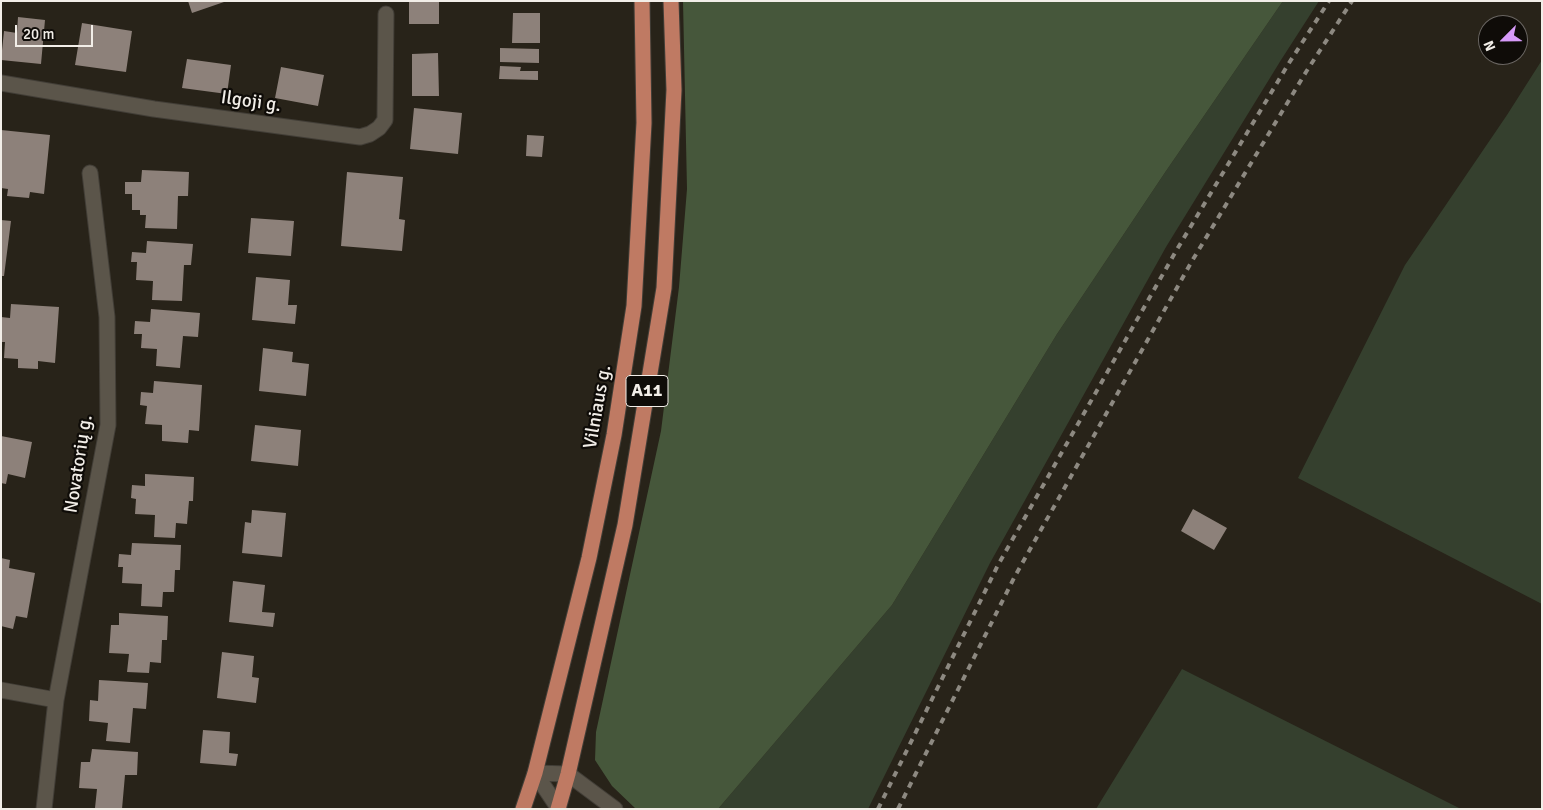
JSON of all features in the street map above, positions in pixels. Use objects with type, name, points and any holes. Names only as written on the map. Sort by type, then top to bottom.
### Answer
[{"type":"highway","name":"Vilniaus g.","points":[[524,809],[535,773],[589,558],[614,435],[634,306],[644,123],[642,1]]},
{"type":"highway","name":"A11","points":[[559,809],[626,525],[664,288],[674,90],[671,1]]},
{"type":"street","name":"Ilgoji g.","points":[[1,83],[154,109],[360,137],[379,128],[385,120],[386,14]]},
{"type":"street","name":"Novatorių g.","points":[[44,809],[56,700],[108,425],[107,317],[90,173]]},
{"type":"street","points":[[1,690],[56,700]]},
{"type":"street","points":[[535,773],[568,774],[615,809]]},
{"type":"street","points":[[535,773],[559,809]]},
{"type":"green space","points":[[683,1],[1283,1],[1057,334],[892,605],[718,809],[636,809],[612,786],[595,760],[596,732],[661,431],[679,287],[687,189]]},
{"type":"green space","points":[[1283,1],[1319,1],[1166,247],[990,563],[868,809],[718,809],[892,605],[1057,334]]},
{"type":"green space","points":[[1542,60],[1542,604],[1298,478],[1405,265]]},
{"type":"green space","points":[[1182,669],[1461,809],[1096,809]]},
{"type":"building","points":[[188,1],[224,1],[224,2],[192,13]]},
{"type":"building","points":[[409,1],[439,1],[439,24],[409,24]]},
{"type":"building","points":[[513,13],[540,13],[540,43],[512,43]]},
{"type":"building","points":[[18,17],[45,20],[41,64],[1,60],[4,31],[17,33]]},
{"type":"building","points":[[82,23],[132,31],[126,72],[75,65]]},
{"type":"building","points":[[500,48],[539,49],[539,63],[500,62]]},
{"type":"building","points":[[438,53],[439,96],[412,96],[412,54]]},
{"type":"building","points":[[187,59],[231,65],[227,94],[182,88]]},
{"type":"building","points":[[500,66],[521,67],[520,71],[538,71],[538,80],[499,79]]},
{"type":"building","points":[[281,67],[324,75],[318,106],[275,98]]},
{"type":"building","points":[[414,108],[462,113],[458,154],[410,149]]},
{"type":"building","points":[[1,130],[50,135],[44,194],[30,192],[29,198],[7,196],[8,189],[1,188]]},
{"type":"building","points":[[527,135],[544,136],[542,157],[526,156]]},
{"type":"building","points":[[142,170],[189,172],[188,196],[178,196],[177,229],[145,228],[146,215],[140,215],[140,210],[132,210],[132,194],[125,194],[125,182],[141,182]]},
{"type":"building","points":[[347,172],[403,177],[399,219],[405,220],[402,251],[341,246]]},
{"type":"building","points":[[251,218],[294,221],[291,256],[248,253]]},
{"type":"building","points":[[1,220],[11,221],[4,276],[1,276]]},
{"type":"building","points":[[147,241],[193,244],[191,265],[184,265],[182,301],[152,300],[153,281],[136,280],[137,262],[131,262],[132,252],[146,253]]},
{"type":"building","points":[[256,277],[290,280],[288,305],[297,305],[295,324],[252,320]]},
{"type":"building","points":[[11,304],[59,307],[55,363],[38,361],[38,369],[18,368],[18,359],[4,358],[5,342],[1,342],[1,317],[10,318]]},
{"type":"building","points":[[151,309],[200,313],[198,337],[183,336],[180,368],[156,366],[157,349],[141,348],[142,334],[134,334],[135,321],[150,322]]},
{"type":"building","points":[[263,348],[293,352],[292,362],[309,364],[306,396],[259,391]]},
{"type":"building","points":[[154,381],[202,385],[199,431],[189,430],[188,443],[162,441],[162,425],[145,424],[147,406],[140,405],[141,392],[153,393]]},
{"type":"building","points":[[255,425],[301,430],[298,466],[251,461]]},
{"type":"building","points":[[1,436],[32,442],[25,478],[8,474],[6,484],[1,483]]},
{"type":"building","points":[[145,474],[194,477],[193,501],[189,501],[187,524],[176,523],[175,538],[154,537],[155,515],[135,514],[136,499],[131,498],[132,485],[145,486]]},
{"type":"building","points":[[1193,509],[1227,528],[1214,550],[1181,531]]},
{"type":"building","points":[[252,510],[286,513],[282,557],[242,553],[245,522],[251,523]]},
{"type":"building","points":[[132,543],[181,545],[180,570],[175,570],[174,592],[163,592],[162,607],[141,606],[142,584],[122,583],[123,567],[118,567],[119,554],[131,555]]},
{"type":"building","points":[[1,558],[10,560],[9,568],[35,573],[27,618],[16,616],[13,629],[1,626]]},
{"type":"building","points":[[233,581],[265,585],[262,612],[275,613],[273,627],[229,622]]},
{"type":"building","points":[[119,613],[168,616],[167,640],[162,640],[161,663],[150,662],[149,673],[127,672],[129,654],[109,653],[111,625],[119,625]]},
{"type":"building","points":[[222,652],[254,656],[252,677],[259,678],[256,703],[217,698]]},
{"type":"building","points":[[99,680],[148,683],[146,709],[133,708],[130,743],[106,741],[108,723],[89,721],[90,700],[98,701]]},
{"type":"building","points":[[203,730],[230,732],[229,753],[238,754],[236,766],[200,763]]},
{"type":"building","points":[[92,749],[138,752],[137,775],[125,775],[122,809],[95,808],[97,789],[79,788],[81,762],[90,762]]},
{"type":"railway","points":[[878,809],[998,565],[1176,251],[1289,63],[1329,1]]},
{"type":"railway","points":[[898,809],[1015,576],[1192,261],[1306,72],[1352,1]]}]
